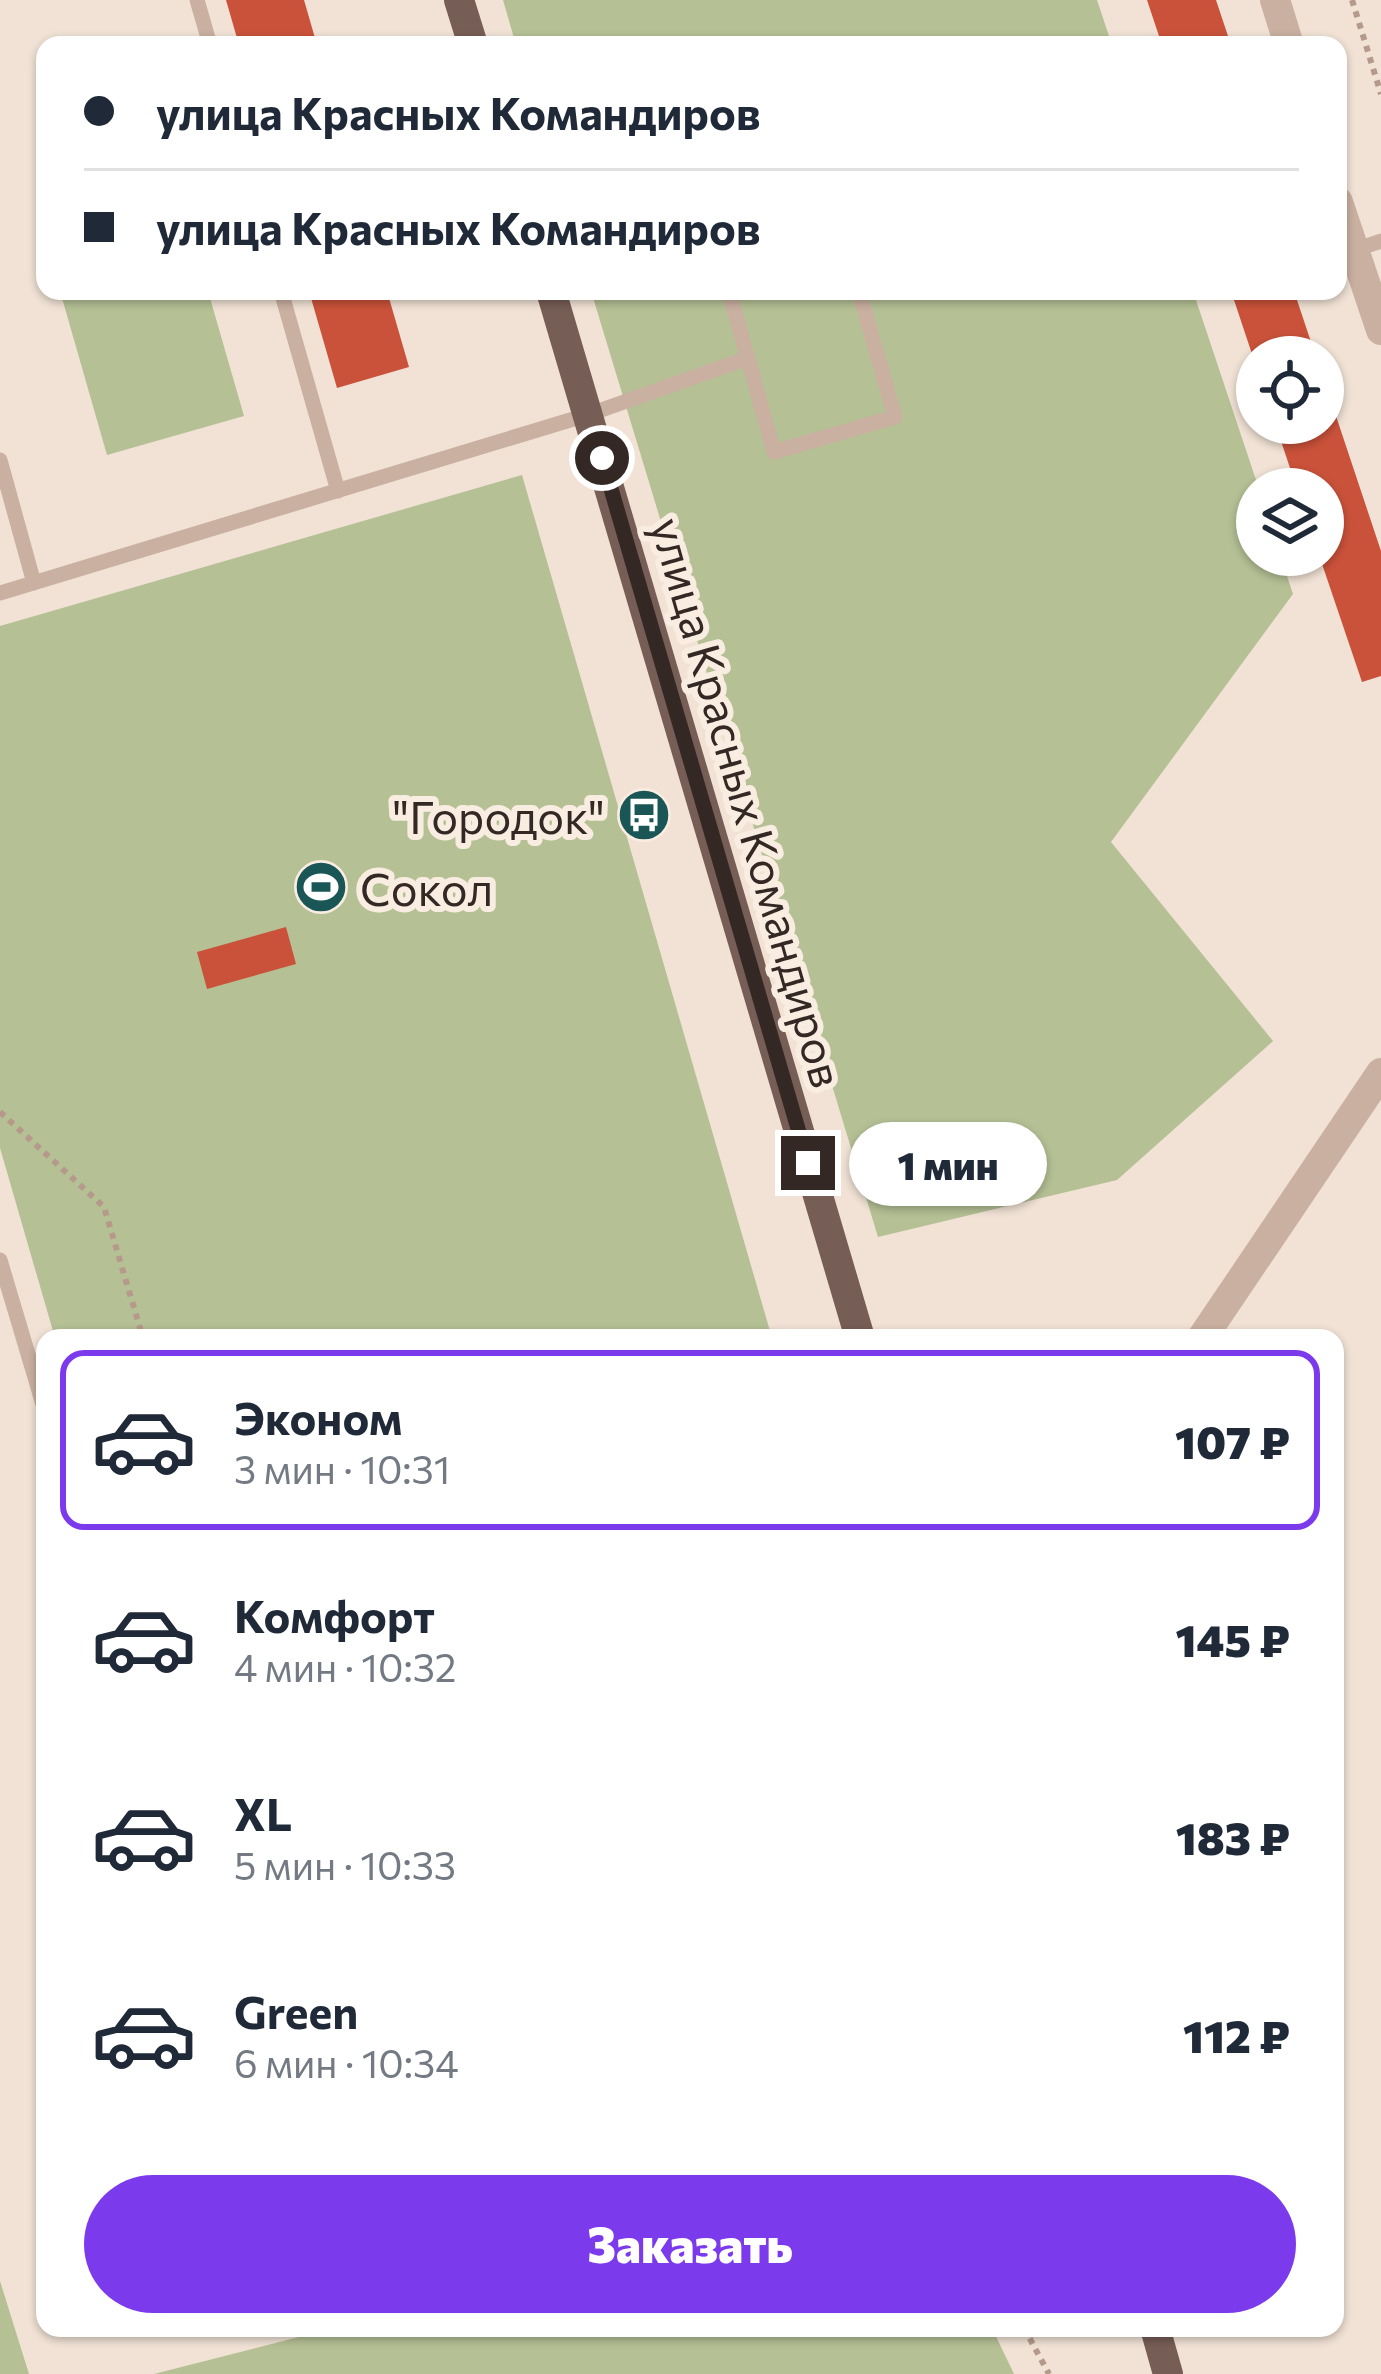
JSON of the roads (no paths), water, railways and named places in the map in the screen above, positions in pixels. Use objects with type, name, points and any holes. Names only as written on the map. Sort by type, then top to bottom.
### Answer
[{"type":"main road","points":[[459,0],[470,36]]},
{"type":"main road","name":"улица Красных Командиров","points":[[554,300],[857,1329]]},
{"type":"main road","points":[[1158,2337],[1168,2374]]},
{"type":"street","points":[[1274,0],[1285,36]]},
{"type":"street","points":[[1347,215],[1367,245],[1381,330]]},
{"type":"street","points":[[1208,1329],[1381,1073]]},
{"type":"lane","points":[[197,0],[207,36]]},
{"type":"lane","points":[[284,300],[338,491]]},
{"type":"lane","points":[[732,300],[774,452],[895,417],[862,300]]},
{"type":"lane","points":[[0,593],[590,414],[748,358]]},
{"type":"lane","points":[[0,460],[34,583]]},
{"type":"lane","points":[[0,1260],[36,1381]]},
{"type":"place","name":"\"Городок\"","points":[[644,815]]},
{"type":"place","name":"Сокол","points":[[321,887]]}]
